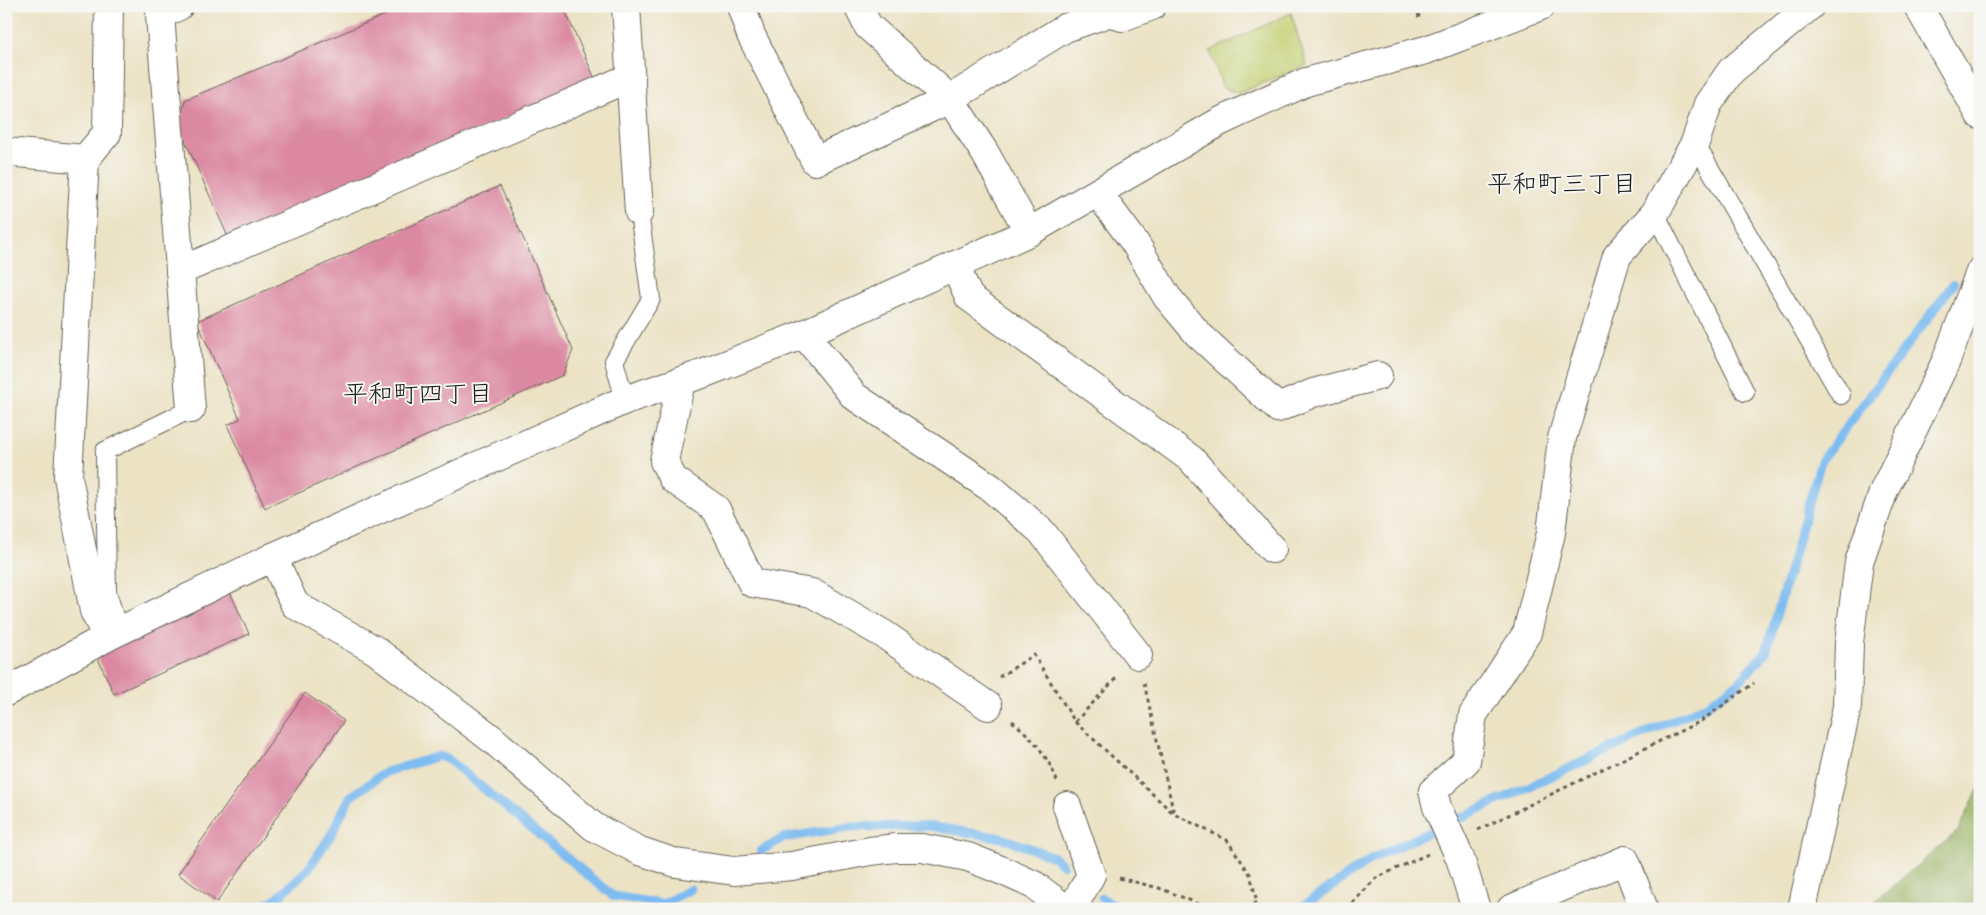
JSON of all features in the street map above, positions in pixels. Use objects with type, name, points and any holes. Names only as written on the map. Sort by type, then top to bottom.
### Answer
[{"type":"street","points":[[109,6],[107,133],[85,159],[68,477],[94,611],[113,635]]},
{"type":"street","points":[[179,6],[160,15],[191,409]]},
{"type":"street","points":[[626,6],[639,212]]},
{"type":"street","points":[[741,6],[752,35],[815,161],[950,99],[1065,28],[1111,12],[1122,17],[1152,6]]},
{"type":"street","points":[[858,6],[868,26],[950,99],[985,153],[1029,232]]},
{"type":"street","points":[[6,692],[113,635],[273,557],[625,400],[681,382],[804,334],[1029,232],[1221,121],[1306,82],[1426,50],[1541,6]]},
{"type":"street","points":[[1476,909],[1460,858],[1437,807],[1433,791],[1466,761],[1473,715],[1527,633],[1551,533],[1562,438],[1618,256],[1655,213],[1694,142],[1708,104],[1732,71],[1810,6]]},
{"type":"street","points":[[1918,6],[1980,115]]},
{"type":"street","points":[[180,272],[631,77]]},
{"type":"street","points":[[6,152],[85,159]]},
{"type":"street","points":[[1098,193],[1135,243],[1167,297],[1198,334],[1278,408],[1313,393],[1378,376]]},
{"type":"street","points":[[955,265],[969,297],[1191,459],[1272,549]]},
{"type":"street","points":[[1802,909],[1847,707],[1849,643],[1859,562],[1884,490],[1946,360],[1980,272]]},
{"type":"street","points":[[804,334],[854,396],[991,488],[1041,531],[1138,655]]},
{"type":"street","points":[[681,382],[664,461],[673,479],[716,509],[752,582],[812,593],[885,635],[979,701]]},
{"type":"street","points":[[273,557],[294,605],[375,650],[492,739],[594,828],[640,851],[676,863],[734,871],[792,866],[870,851],[922,848],[968,857],[1003,871],[1034,885],[1066,909]]},
{"type":"street","points":[[1067,806],[1091,876],[1072,909]]},
{"type":"street","points":[[1511,909],[1625,860],[1644,909]]},
{"type":"lane","points":[[1694,142],[1841,396]]},
{"type":"lane","points":[[625,400],[614,361],[651,299],[639,212]]},
{"type":"lane","points":[[1655,213],[1745,392]]},
{"type":"lane","points":[[113,635],[107,592],[105,451],[191,409]]},
{"type":"path","points":[[1192,9],[1197,6]]},
{"type":"path","points":[[1067,806],[1055,775],[1043,753],[1028,734],[1012,721],[979,701],[1034,655],[1075,722],[1174,814],[1226,840],[1250,874],[1254,889],[1257,902],[1244,909]]},
{"type":"path","points":[[1075,722],[1138,655]]},
{"type":"path","points":[[1138,655],[1174,814]]},
{"type":"path","points":[[1346,909],[1376,878],[1451,838],[1701,721],[1754,683]]},
{"type":"path","points":[[1091,876],[1123,879],[1160,888],[1212,909]]},
{"type":"green space","points":[[1291,13],[1307,65],[1239,93],[1223,88],[1210,51]]},
{"type":"green space","points":[[1980,785],[1980,909],[1866,909],[1958,831]]},
{"type":"building","points":[[406,6],[563,6],[595,79],[229,239],[179,127],[185,100]]},
{"type":"building","points":[[500,186],[573,350],[563,375],[265,508],[227,425],[240,419],[197,321]]},
{"type":"building","points":[[229,590],[249,634],[114,694],[94,650]]},
{"type":"building","points":[[305,693],[344,721],[217,902],[178,874]]},
{"type":"waterway","points":[[1299,909],[1373,858],[1707,705],[1738,683],[1766,652],[1821,461],[1954,283]]},
{"type":"waterway","points":[[260,909],[278,897],[309,868],[331,835],[350,797],[386,772],[439,756],[449,760],[613,896],[663,904],[691,889]]},
{"type":"waterway","points":[[761,851],[783,838],[849,827],[929,826],[1002,838],[1054,857],[1063,865]]},
{"type":"waterway","points":[[1102,898],[1119,909]]},
{"type":"district","name":"平和町三丁目","points":[[1562,184]]},
{"type":"district","name":"平和町四丁目","points":[[418,394]]}]
